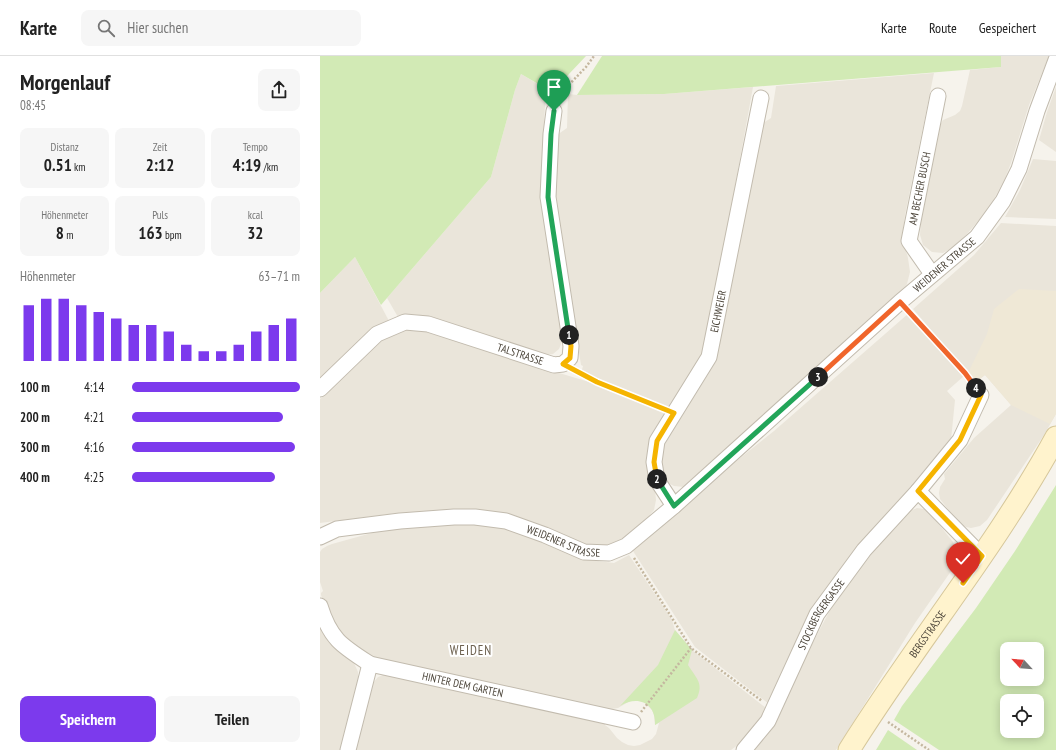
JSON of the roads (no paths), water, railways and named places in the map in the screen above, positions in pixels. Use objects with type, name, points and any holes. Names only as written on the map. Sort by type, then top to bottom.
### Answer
[{"type":"main road","name":"BERGSTRASSE","points":[[849,750],[871,714],[982,556],[1040,466],[1056,437]]},
{"type":"street","name":"WEIDENER STRASSE","points":[[320,537],[336,529],[400,521],[475,517],[506,521],[545,535],[584,552],[608,553],[626,546],[674,506],[900,302],[977,237],[1003,201],[1019,169],[1037,111],[1056,60]]},
{"type":"street","name":"AM BECHER BUSCH","points":[[932,274],[910,241],[938,96]]},
{"type":"street","name":"EICHWEIER","points":[[674,506],[657,480],[654,462],[657,441],[709,357],[761,98]]},
{"type":"street","name":"TALSTRASSE","points":[[320,389],[377,334],[405,322],[428,324],[554,365],[563,364],[570,358],[571,346],[548,197],[551,134],[554,111]]},
{"type":"street","name":"STOCKBERGERGASSE","points":[[744,750],[768,721],[817,614],[864,550],[918,491],[960,440],[981,395]]},
{"type":"street","points":[[918,491],[982,556]]},
{"type":"street","name":"HINTER DEM GARTEN","points":[[320,606],[324,620],[335,637],[346,649],[370,664],[633,722]]},
{"type":"street","points":[[348,750],[370,664]]},
{"type":"district","name":"WEIDEN","points":[[471,650]]}]
